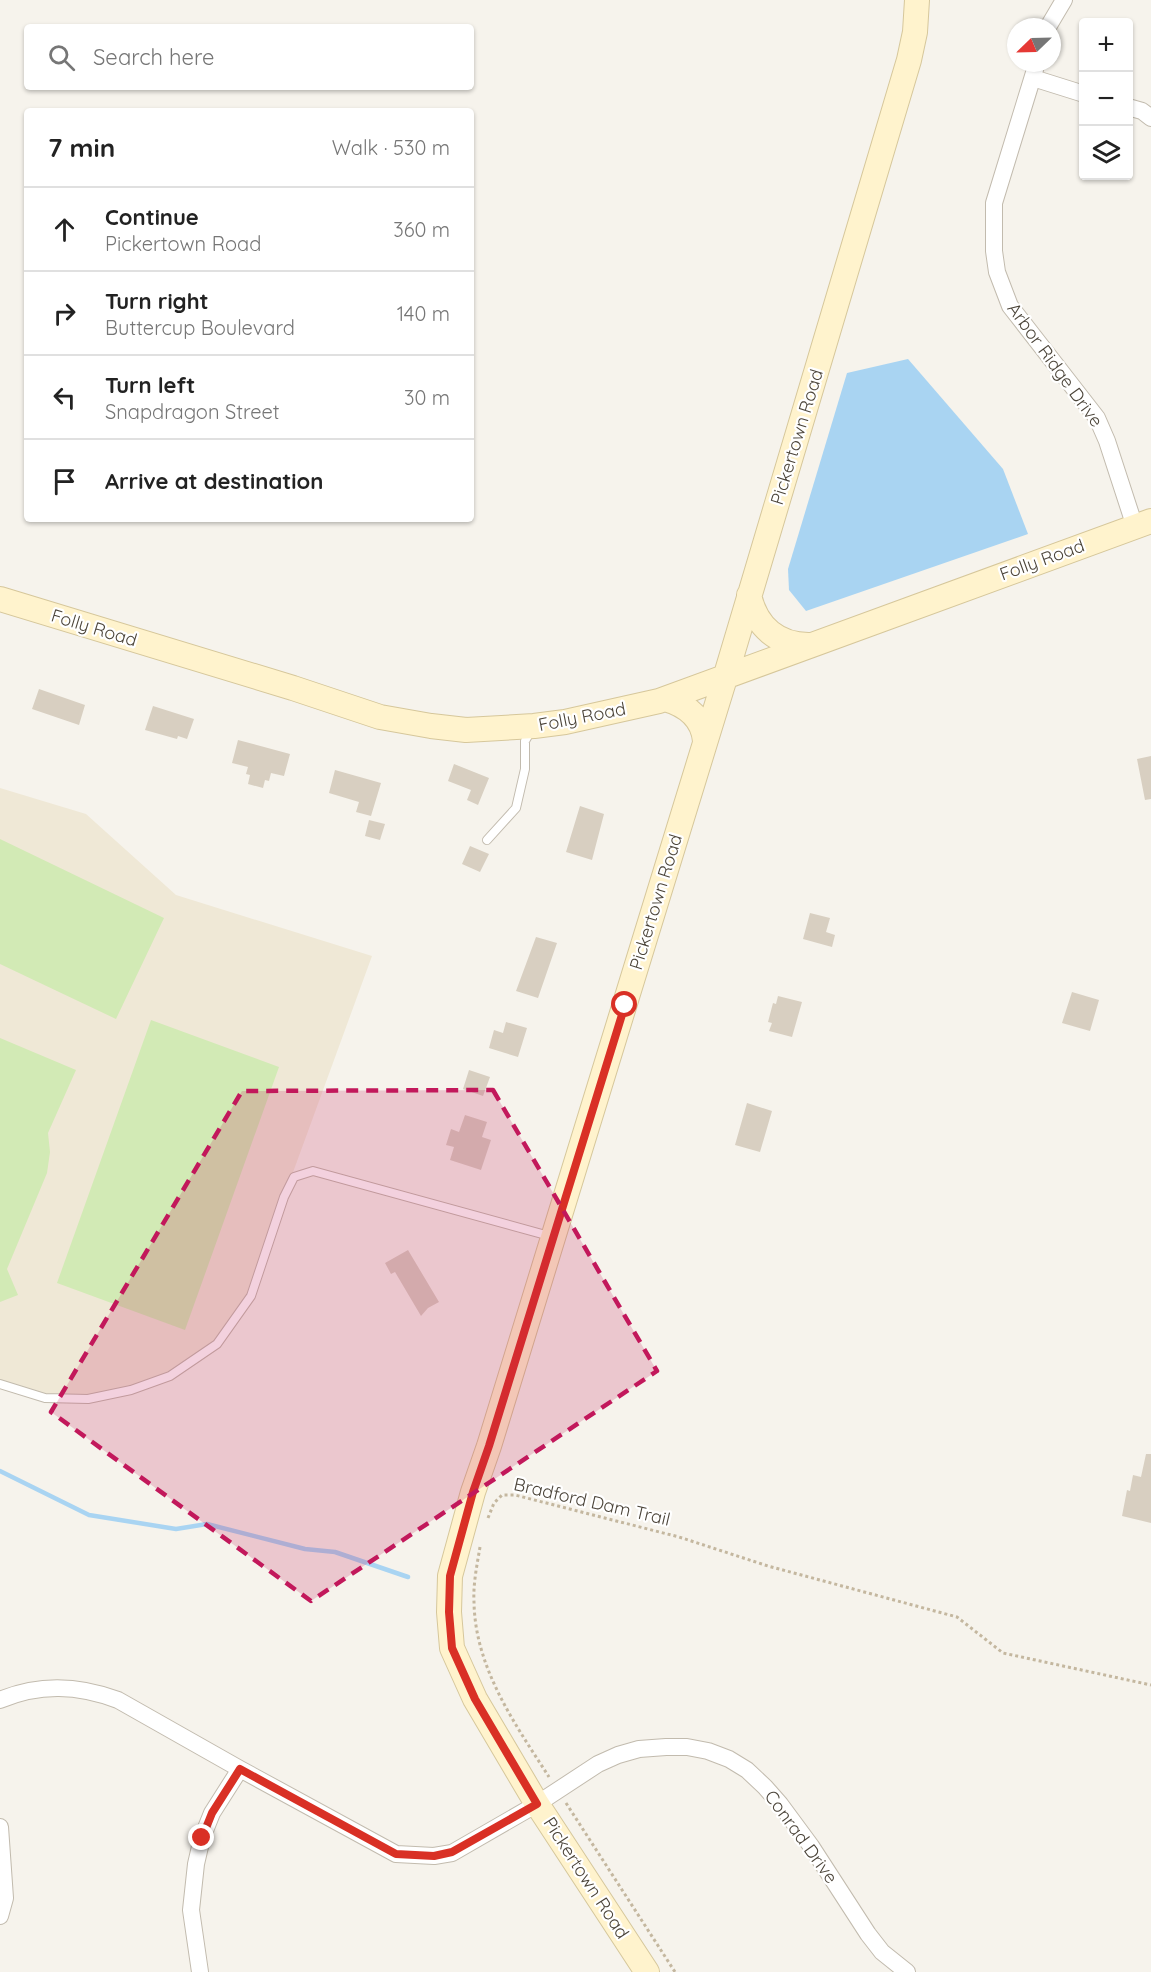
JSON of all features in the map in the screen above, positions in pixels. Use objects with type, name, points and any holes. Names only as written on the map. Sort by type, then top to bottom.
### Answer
[{"type":"street","name":"Pickertown Road","points":[[646,1972],[537,1804],[475,1699],[452,1648],[450,1576],[473,1492],[725,678],[909,60],[915,32],[917,0]]},
{"type":"street","points":[[1053,18],[1064,0]]},
{"type":"street","name":"Arbor Ridge Drive","points":[[1034,72],[994,203],[993,227],[997,272],[1010,306],[1097,418],[1143,524]]},
{"type":"street","points":[[1039,72],[1079,92]]},
{"type":"street","points":[[1133,108],[1142,111],[1151,118]]},
{"type":"street","name":"Folly Road","points":[[0,599],[380,717],[466,730],[534,726],[565,722],[664,699],[1143,524]]},
{"type":"street","points":[[749,595],[756,615],[770,632],[783,641],[797,645],[814,645]]},
{"type":"street","points":[[664,699],[689,709],[701,724],[705,741]]},
{"type":"street","name":"Conrad Drive","points":[[0,1700],[32,1689],[71,1687],[100,1693],[118,1700],[396,1854],[434,1856],[452,1852],[537,1804],[598,1764],[618,1755],[639,1749],[687,1747],[708,1751],[729,1759],[747,1770],[780,1804],[811,1846],[868,1934],[882,1952],[907,1972]]},
{"type":"street","points":[[200,1972],[191,1910],[196,1864],[202,1838],[212,1813],[240,1769]]},
{"type":"street","points":[[0,1827],[5,1898],[0,1916]]},
{"type":"lane","points":[[487,840],[516,808],[525,769],[525,741],[534,726]]},
{"type":"lane","points":[[0,1384],[45,1398],[88,1398],[131,1390],[170,1376],[218,1344],[251,1296],[284,1197],[294,1177],[313,1171],[553,1237]]},
{"type":"path","name":"Bradford Dam Trail","points":[[486,1523],[494,1503],[502,1495],[515,1495],[680,1537],[768,1566],[957,1617],[1003,1653],[1151,1685]]},
{"type":"path","points":[[480,1544],[474,1603],[478,1638],[498,1694],[675,1972]]},
{"type":"highlighted area","points":[[493,1090],[657,1371],[311,1601],[51,1412],[242,1091]]},
{"type":"shaded area","points":[[0,788],[86,814],[176,895],[372,956],[284,1197],[251,1296],[217,1344],[170,1376],[88,1399],[45,1398],[0,1384]]},
{"type":"green space","points":[[0,839],[164,918],[116,1019],[0,964]]},
{"type":"green space","points":[[151,1020],[279,1067],[185,1330],[57,1283]]},
{"type":"green space","points":[[0,1038],[76,1070],[48,1133],[50,1152],[47,1173],[7,1269],[18,1295],[0,1302]]},
{"type":"water","points":[[908,359],[1003,469],[1028,534],[806,611],[789,590],[788,569],[847,373]]},
{"type":"building","points":[[39,689],[85,705],[79,725],[32,709]]},
{"type":"building","points":[[153,706],[194,719],[187,739],[178,736],[177,739],[145,730]]},
{"type":"building","points":[[238,740],[290,754],[284,776],[271,773],[269,781],[265,780],[263,788],[248,784],[250,775],[246,774],[248,767],[232,763]]},
{"type":"building","points":[[1151,756],[1151,799],[1145,800],[1137,759]]},
{"type":"building","points":[[454,764],[489,778],[478,805],[467,800],[471,790],[448,781]]},
{"type":"building","points":[[335,770],[381,783],[371,816],[356,812],[359,802],[329,793]]},
{"type":"building","points":[[580,806],[604,814],[592,860],[566,852]]},
{"type":"building","points":[[369,820],[385,824],[380,840],[365,836]]},
{"type":"building","points":[[470,846],[489,854],[480,872],[462,864]]},
{"type":"building","points":[[810,913],[830,918],[826,932],[835,935],[832,947],[803,939]]},
{"type":"building","points":[[536,937],[557,943],[538,998],[516,991]]},
{"type":"building","points":[[1072,992],[1099,1000],[1090,1031],[1062,1023]]},
{"type":"building","points":[[778,996],[802,1002],[792,1037],[769,1031],[772,1023],[768,1022],[773,1003],[776,1004]]},
{"type":"building","points":[[506,1022],[527,1028],[518,1057],[489,1048],[494,1030],[503,1033]]},
{"type":"building","points":[[469,1070],[490,1077],[483,1096],[463,1089]]},
{"type":"building","points":[[747,1103],[772,1111],[760,1152],[735,1145]]},
{"type":"building","points":[[465,1115],[487,1122],[482,1137],[491,1140],[481,1170],[450,1160],[454,1147],[446,1145],[451,1129],[459,1132]]},
{"type":"building","points":[[408,1250],[439,1302],[428,1308],[421,1316],[395,1272],[391,1274],[385,1263]]},
{"type":"building","points":[[1146,1454],[1151,1454],[1151,1523],[1122,1516],[1127,1490],[1130,1491],[1133,1475],[1141,1477]]},
{"type":"waterway","points":[[0,1471],[89,1515],[176,1529],[207,1524],[305,1549],[335,1552],[408,1577]]},
{"type":"route","points":[[202,1838],[212,1813],[240,1769],[396,1854],[434,1856],[452,1852],[537,1804],[475,1699],[452,1648],[449,1612],[450,1576],[473,1492],[625,1005]]}]
